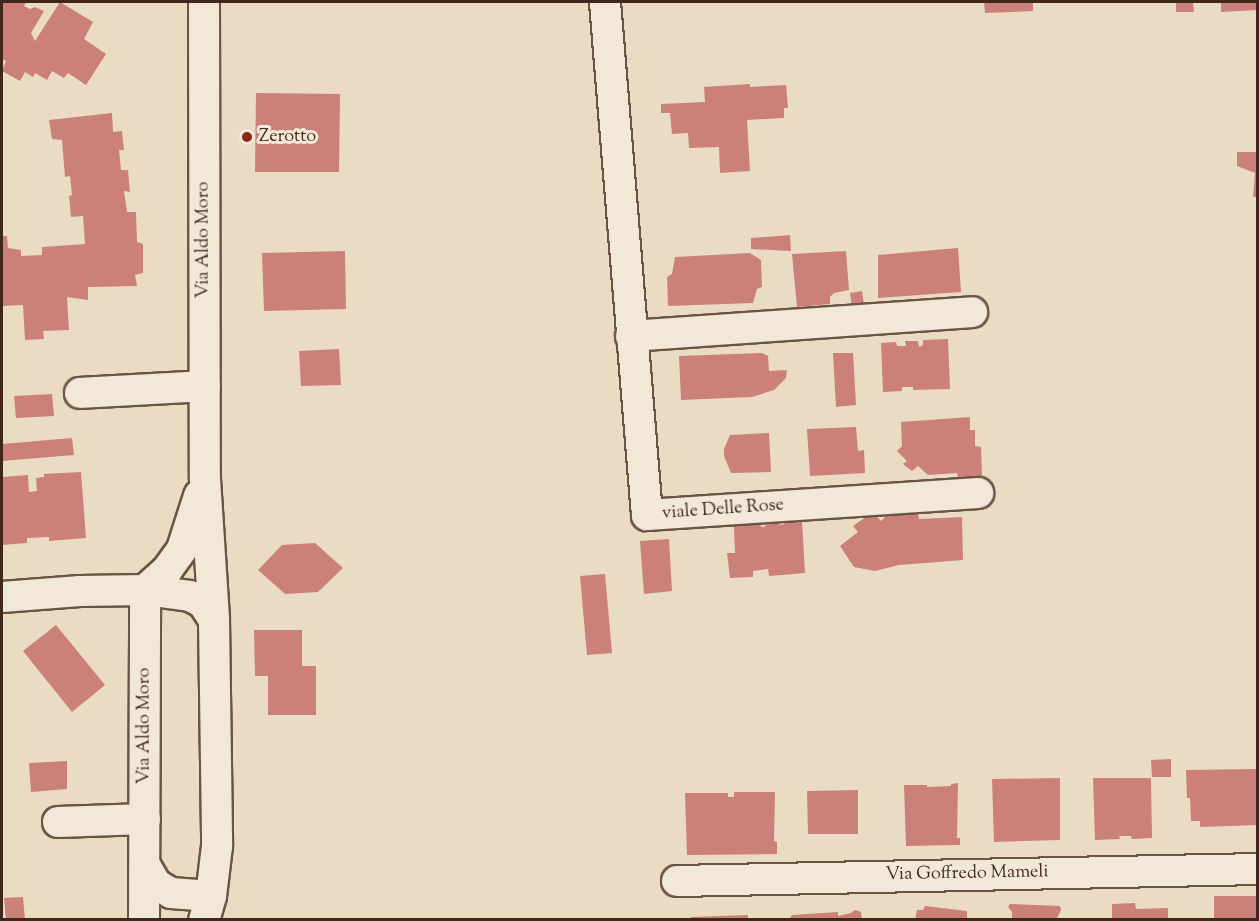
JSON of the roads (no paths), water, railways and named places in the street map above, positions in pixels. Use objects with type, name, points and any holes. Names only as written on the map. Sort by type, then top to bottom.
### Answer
[{"type":"street","name":"Via Aldo Moro","points":[[204,2],[205,479],[214,620],[217,846],[208,908]]},
{"type":"street","name":"viale Delle Rose","points":[[605,2],[647,515],[978,493]]},
{"type":"street","points":[[631,336],[972,312]]},
{"type":"street","points":[[80,393],[205,386]]},
{"type":"street","name":"Via Aldo Moro","points":[[144,920],[145,590],[167,570],[182,549],[205,479]]},
{"type":"street","points":[[2,597],[80,591],[145,590],[190,596],[203,603],[214,620]]},
{"type":"street","points":[[58,822],[145,819]]},
{"type":"street","points":[[145,865],[156,884],[171,893],[208,908]]},
{"type":"street","name":"Via Goffredo Mameli","points":[[677,881],[1257,869]]},
{"type":"place","name":"Zerotto","points":[[247,137]]}]
